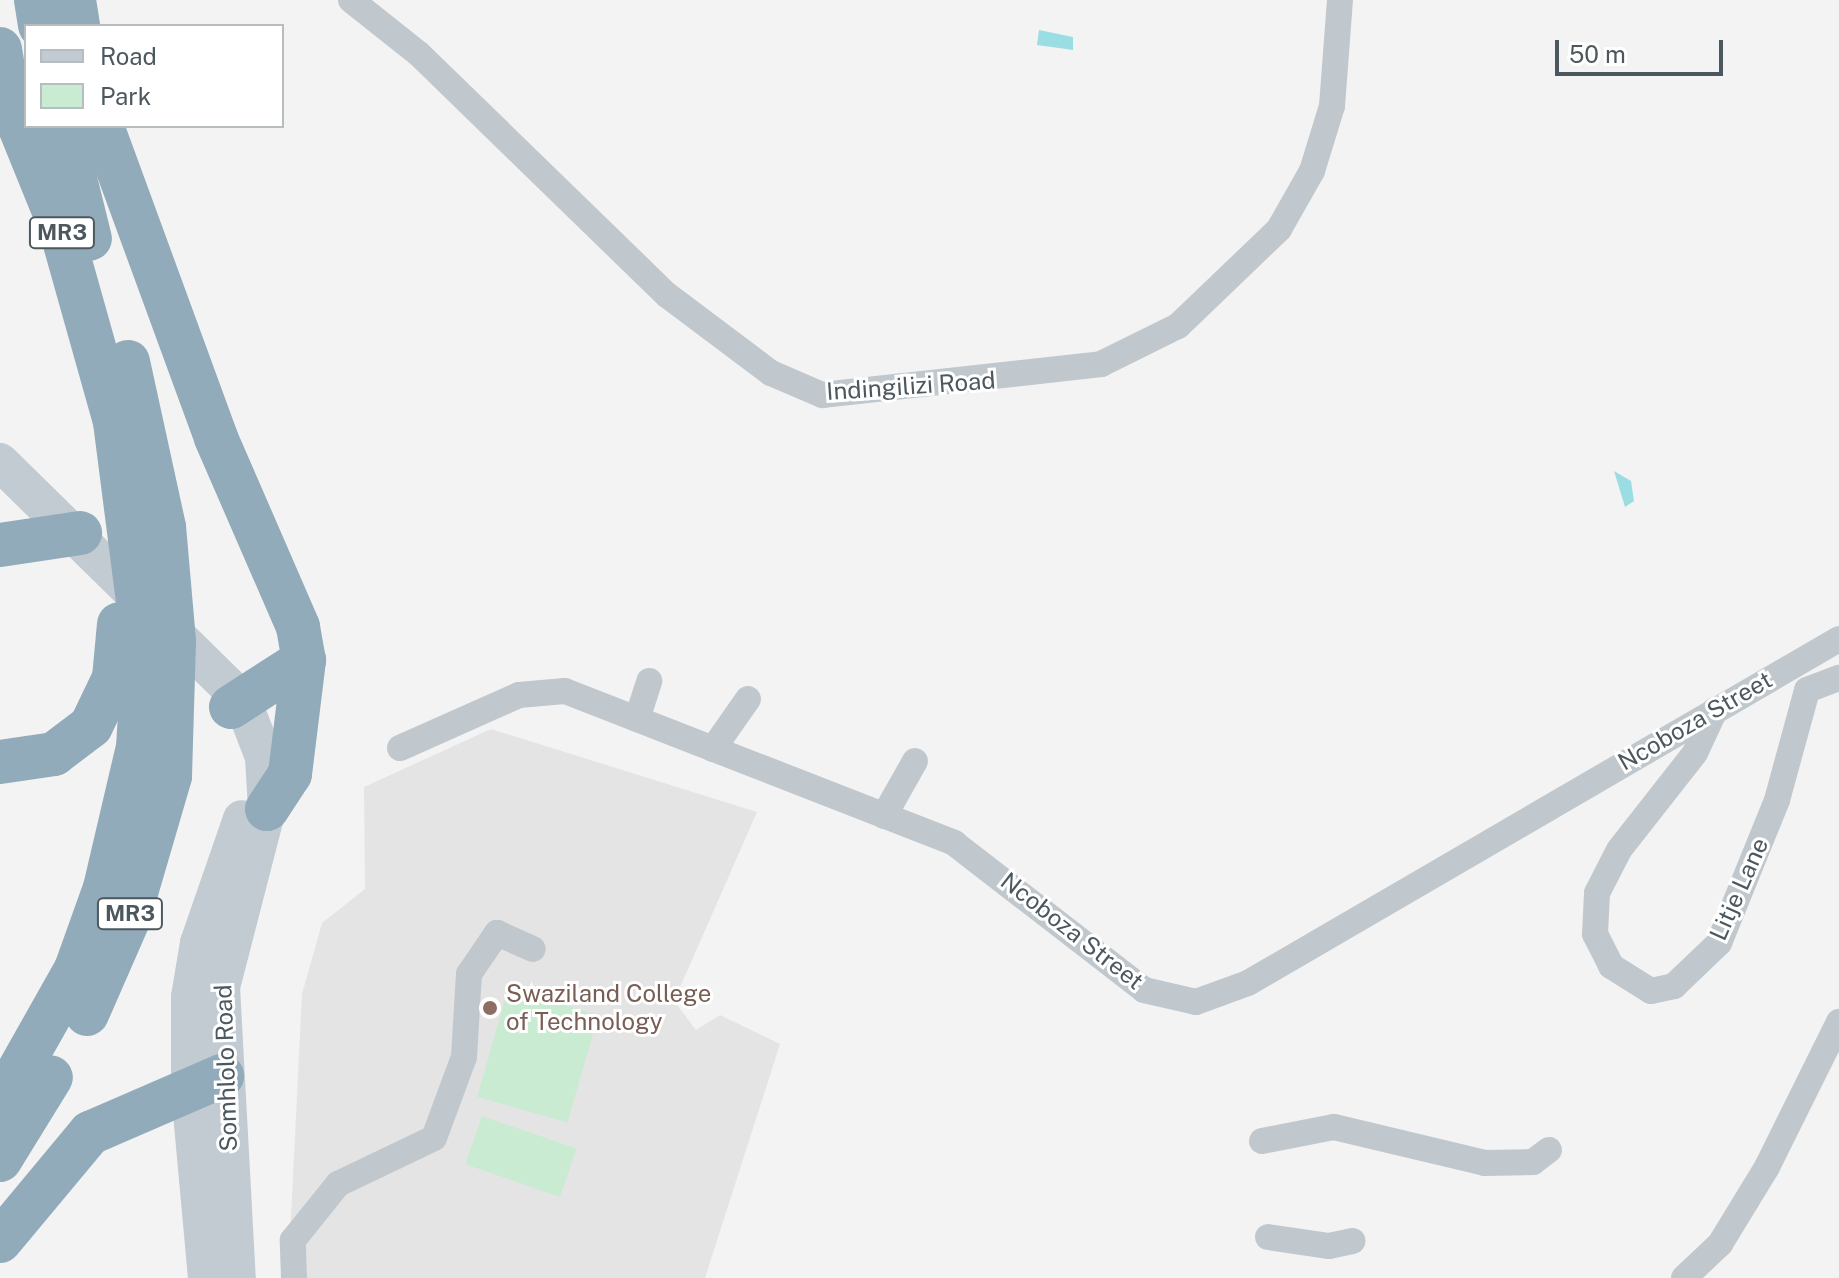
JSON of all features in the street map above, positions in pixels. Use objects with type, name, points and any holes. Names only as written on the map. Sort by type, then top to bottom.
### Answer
[{"type":"highway","points":[[36,0],[40,24]]},
{"type":"highway","points":[[74,0],[78,24]]},
{"type":"highway","name":"MR3","points":[[0,49],[8,98],[60,226],[115,418]]},
{"type":"highway","name":"MR3","points":[[0,1160],[106,976],[152,849],[170,776],[159,644],[62,128]]},
{"type":"highway","points":[[103,128],[216,438],[277,569],[304,660],[290,774],[267,809]]},
{"type":"highway","points":[[0,762],[54,754],[79,740],[102,711],[114,678],[119,603],[115,418]]},
{"type":"highway","points":[[0,545],[80,533]]},
{"type":"highway","name":"MR3","points":[[0,1104],[76,969],[105,888],[159,644]]},
{"type":"highway","points":[[233,697],[304,660]]},
{"type":"highway","points":[[0,1241],[90,1133],[206,1083]]},
{"type":"main road","name":"Somhlolo Road","points":[[0,462],[80,533],[233,697],[264,757],[267,809],[224,964],[206,1083],[207,1278]]},
{"type":"main road","name":"Somhlolo Road","points":[[233,697],[248,788],[193,970],[206,1083],[237,1278]]},
{"type":"street","name":"Indingilizi Road","points":[[351,0],[419,54],[667,295],[771,373],[822,395],[1101,364],[1178,326],[1279,229],[1312,171],[1332,106],[1340,0]]},
{"type":"street","name":"Ncoboza Street","points":[[400,748],[519,695],[565,691],[954,843],[1144,990],[1196,1002],[1248,983],[1839,639]]},
{"type":"street","name":"Litje Lane","points":[[1715,710],[1695,753],[1619,850],[1597,893],[1595,934],[1611,966],[1651,991],[1674,986],[1719,943],[1777,800],[1807,690],[1839,678]]},
{"type":"street","points":[[637,719],[649,681]]},
{"type":"street","points":[[713,749],[748,699]]},
{"type":"street","points":[[884,816],[915,761]]},
{"type":"street","points":[[294,1278],[293,1240],[338,1184],[434,1138],[464,1057],[469,974],[497,933],[533,949]]},
{"type":"street","points":[[1684,1278],[1720,1244],[1767,1167],[1839,1022]]},
{"type":"street","points":[[1262,1141],[1334,1127],[1485,1163],[1533,1162],[1549,1150]]},
{"type":"street","points":[[1268,1237],[1329,1246],[1352,1241]]},
{"type":"shaded area","name":"Swaziland College of Technology","points":[[491,729],[757,812],[674,1001],[696,1030],[720,1015],[780,1044],[705,1278],[288,1278],[302,994],[322,923],[365,889],[364,787]]},
{"type":"green space","points":[[508,989],[598,1015],[567,1123],[477,1097]]},
{"type":"green space","points":[[482,1116],[577,1149],[560,1197],[465,1164]]},
{"type":"water","points":[[1039,30],[1073,37],[1073,50],[1037,45]]},
{"type":"water","points":[[1614,471],[1631,481],[1634,501],[1625,507]]},
{"type":"place","name":"Swaziland College of Technology","points":[[490,1008]]}]
